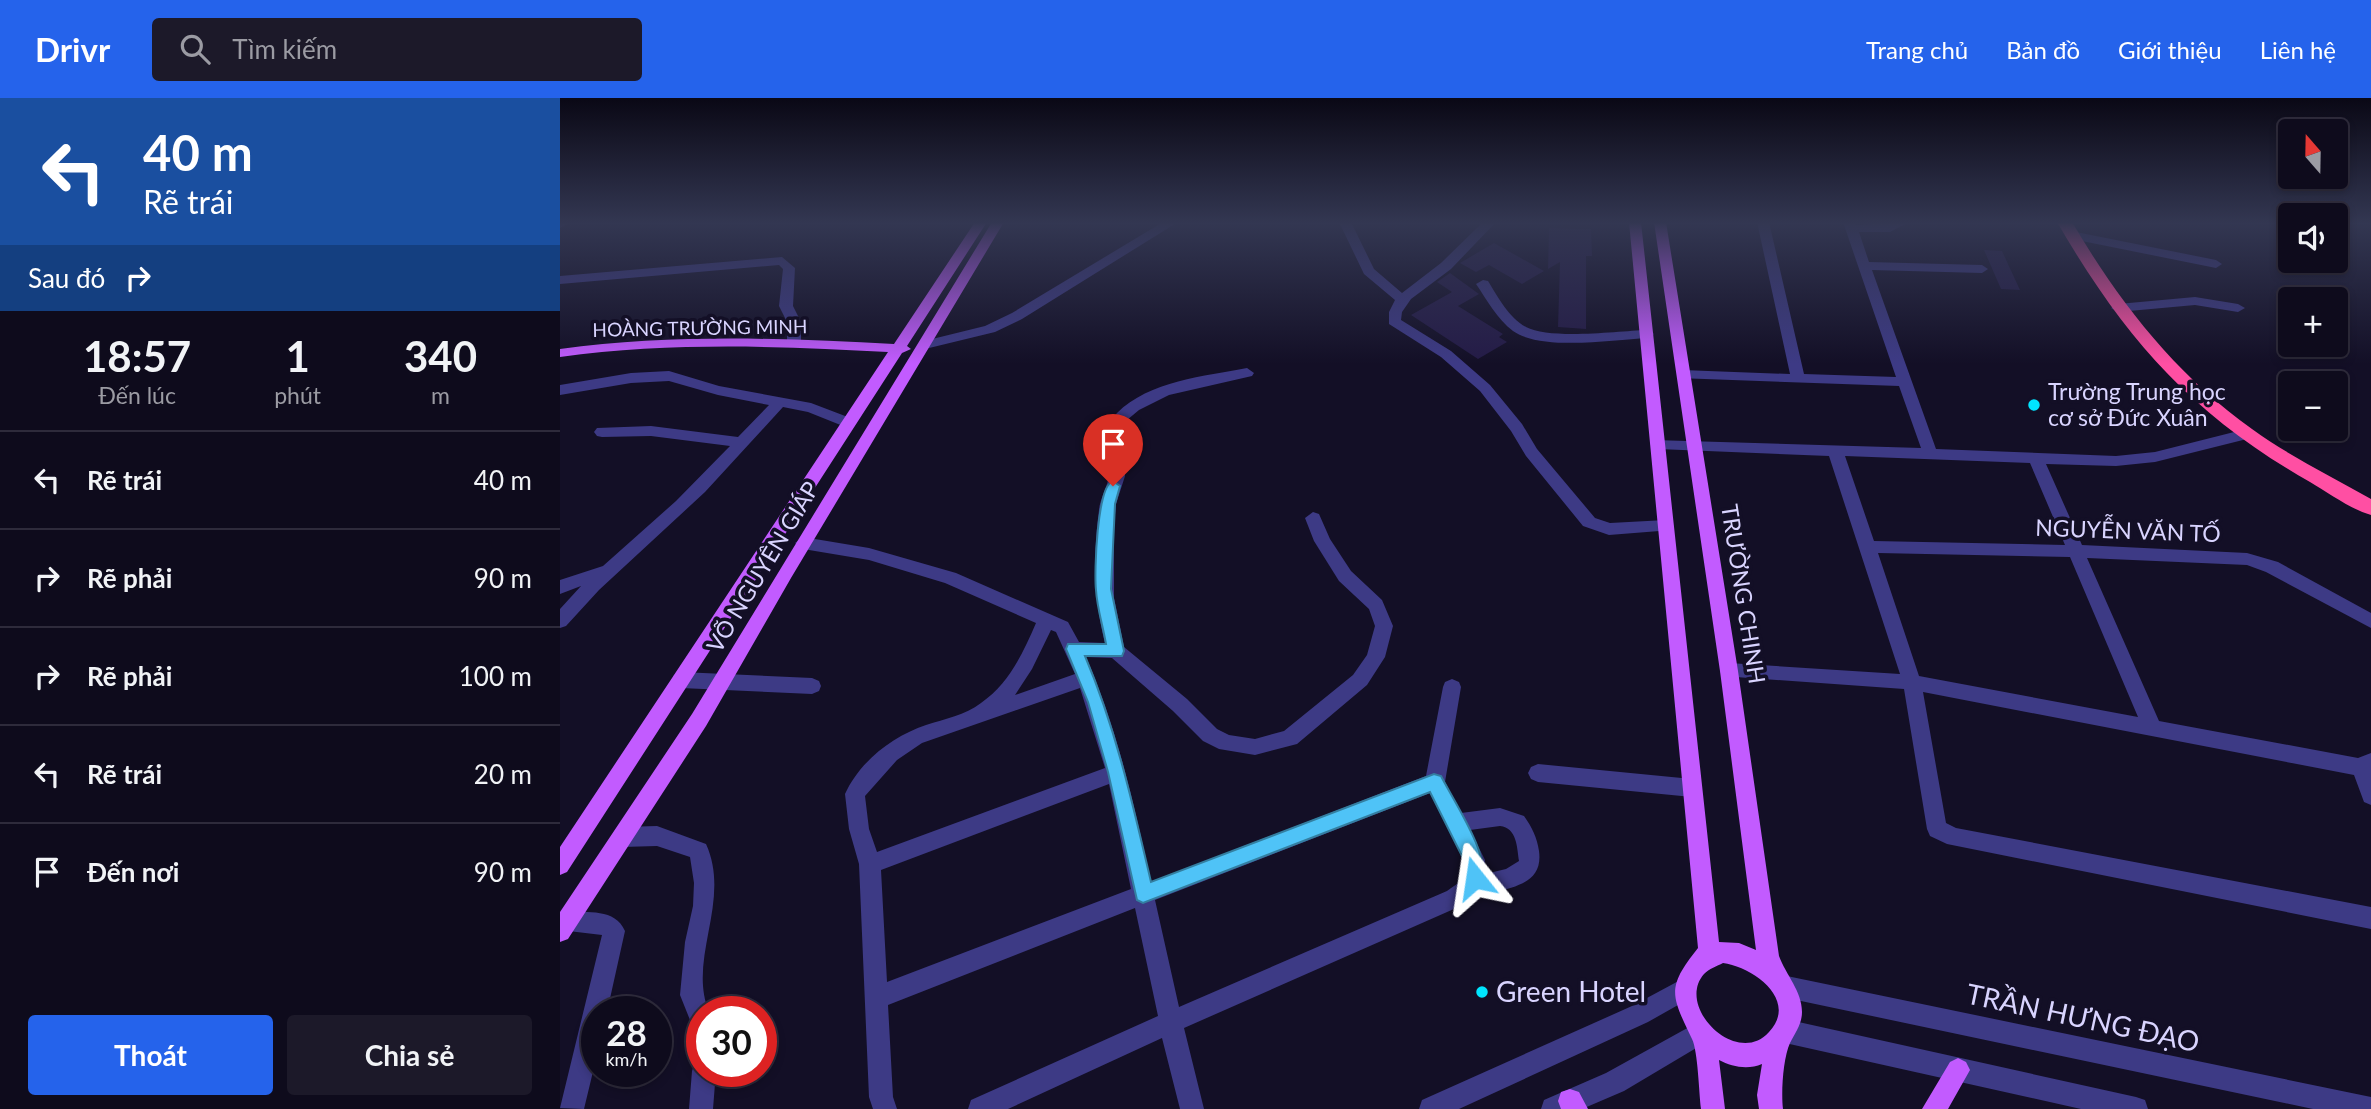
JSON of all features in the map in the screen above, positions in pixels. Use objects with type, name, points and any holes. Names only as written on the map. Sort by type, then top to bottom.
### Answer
[{"type":"highway","points":[[2093,269],[2118,308],[2162,358],[2246,435],[2371,508]]},
{"type":"main road","name":"VÕ NGUYÊN GIÁP","points":[[560,865],[950,269]]},
{"type":"main road","name":"VÕ NGUYÊN GIÁP","points":[[563,927],[721,682],[970,269]]},
{"type":"main road","points":[[1640,269],[1709,951],[1691,972],[1686,988],[1686,1003],[1691,1019],[1702,1035],[1729,1053],[1743,1056],[1768,1050],[1781,1036]]},
{"type":"main road","name":"TRƯỜNG CHINH","points":[[1667,269],[1729,671],[1768,956],[1778,980]]},
{"type":"main road","points":[[1647,334],[1676,335]]},
{"type":"main road","name":"HOÀNG TRƯỜNG MINH","points":[[560,354],[611,346],[794,343],[897,351],[925,345]]},
{"type":"main road","points":[[1702,960],[1722,952],[1744,954],[1766,965],[1778,980],[1788,1009],[1769,1095],[1771,1109]]},
{"type":"main road","points":[[1702,1035],[1713,1109]]},
{"type":"main road","points":[[1934,1109],[1958,1070]]},
{"type":"street","points":[[560,280],[686,269]]},
{"type":"street","points":[[789,269],[786,306],[794,322],[794,343]]},
{"type":"street","points":[[925,345],[990,330],[1094,269]]},
{"type":"street","points":[[1368,269],[1403,300]]},
{"type":"street","points":[[1444,269],[1419,285],[1403,300],[1394,313],[1394,321],[1446,354],[1485,388],[1517,428],[1531,452],[1590,522],[1609,529],[1666,526]]},
{"type":"street","points":[[1773,269],[1797,379]]},
{"type":"street","points":[[1866,269],[1931,456]]},
{"type":"street","points":[[1483,284],[1507,320],[1524,332],[1542,336],[1647,334]]},
{"type":"street","points":[[2118,308],[2195,301],[2238,308]]},
{"type":"street","points":[[1116,651],[1103,589],[1108,504],[1118,470],[1112,434],[1118,422],[1140,402],[1203,382],[1247,373]]},
{"type":"street","points":[[1682,375],[1905,382]]},
{"type":"street","points":[[560,390],[631,378],[670,376],[718,390],[825,412],[848,424]]},
{"type":"street","points":[[560,621],[604,572],[700,488],[739,442],[780,402]]},
{"type":"street","points":[[602,432],[651,431],[739,442]]},
{"type":"street","points":[[1658,444],[2116,461],[2155,457],[2246,435]]},
{"type":"street","points":[[1836,452],[1912,682],[1937,829],[1954,837],[2371,918]]},
{"type":"street","points":[[2036,458],[2152,727]]},
{"type":"street","points":[[1074,649],[1116,651],[1180,705],[1210,735],[1238,747],[1255,747],[1290,738],[1360,680],[1377,657],[1384,626],[1376,605],[1345,576],[1322,541],[1313,517]]},
{"type":"street","points":[[803,542],[908,564],[950,578],[1062,627],[1087,678],[1117,772],[1169,1023],[1192,1109]]},
{"type":"street","name":"NGUYỄN VĂN TỐ","points":[[1868,547],[2076,551],[2232,558],[2258,562],[2321,592],[2371,621]]},
{"type":"street","points":[[560,587],[604,572]]},
{"type":"street","points":[[971,718],[996,703],[1025,668],[1047,620]]},
{"type":"street","points":[[1729,671],[1912,682],[2368,765],[2371,796]]},
{"type":"street","points":[[885,1109],[881,1097],[870,864],[859,829],[855,793],[875,769],[903,744],[1087,678]]},
{"type":"street","points":[[681,680],[812,686]]},
{"type":"street","points":[[980,1109],[1455,898],[1467,889],[1475,878],[1474,860],[1434,782],[1452,687]]},
{"type":"street","points":[[870,864],[1117,772]]},
{"type":"street","points":[[1538,773],[1692,788]]},
{"type":"street","points":[[876,998],[1434,782]]},
{"type":"street","points":[[1455,823],[1507,816],[1521,824],[1527,837],[1530,864],[1521,873],[1467,889]]},
{"type":"street","points":[[622,837],[657,836],[699,850],[705,883],[704,906],[696,942],[691,996]]},
{"type":"street","points":[[563,927],[610,925],[614,931],[572,1109]]},
{"type":"street","name":"TRẦN HƯNG ĐẠO","points":[[1778,980],[2371,1109]]},
{"type":"street","points":[[1431,1109],[1640,1014],[1686,988]]},
{"type":"street","points":[[1566,1106],[1615,1083],[1702,1035]]},
{"type":"street","points":[[1781,1036],[1958,1070],[2136,1109]]},
{"type":"street","points":[[701,1109],[703,1087]]},
{"type":"building","points":[[1496,269],[1544,271],[1522,284]]},
{"type":"building","points":[[1560,269],[1586,269],[1586,329],[1558,327]]},
{"type":"building","points":[[1992,269],[2010,269],[2020,290],[2001,289]]},
{"type":"building","points":[[1450,273],[1479,294],[1458,306],[1503,334],[1499,337],[1507,342],[1478,359],[1411,315],[1452,292],[1437,282]]},
{"type":"place","name":"Trường Trung học cơ sở Đức Xuân","points":[[2034,405]]},
{"type":"place","name":"Green Hotel","points":[[1482,992]]},
{"type":"route","points":[[1113,486],[1108,504],[1103,589],[1109,628],[1116,651],[1074,649],[1096,702],[1117,772],[1143,894],[1434,782],[1474,860],[1475,878]]}]
